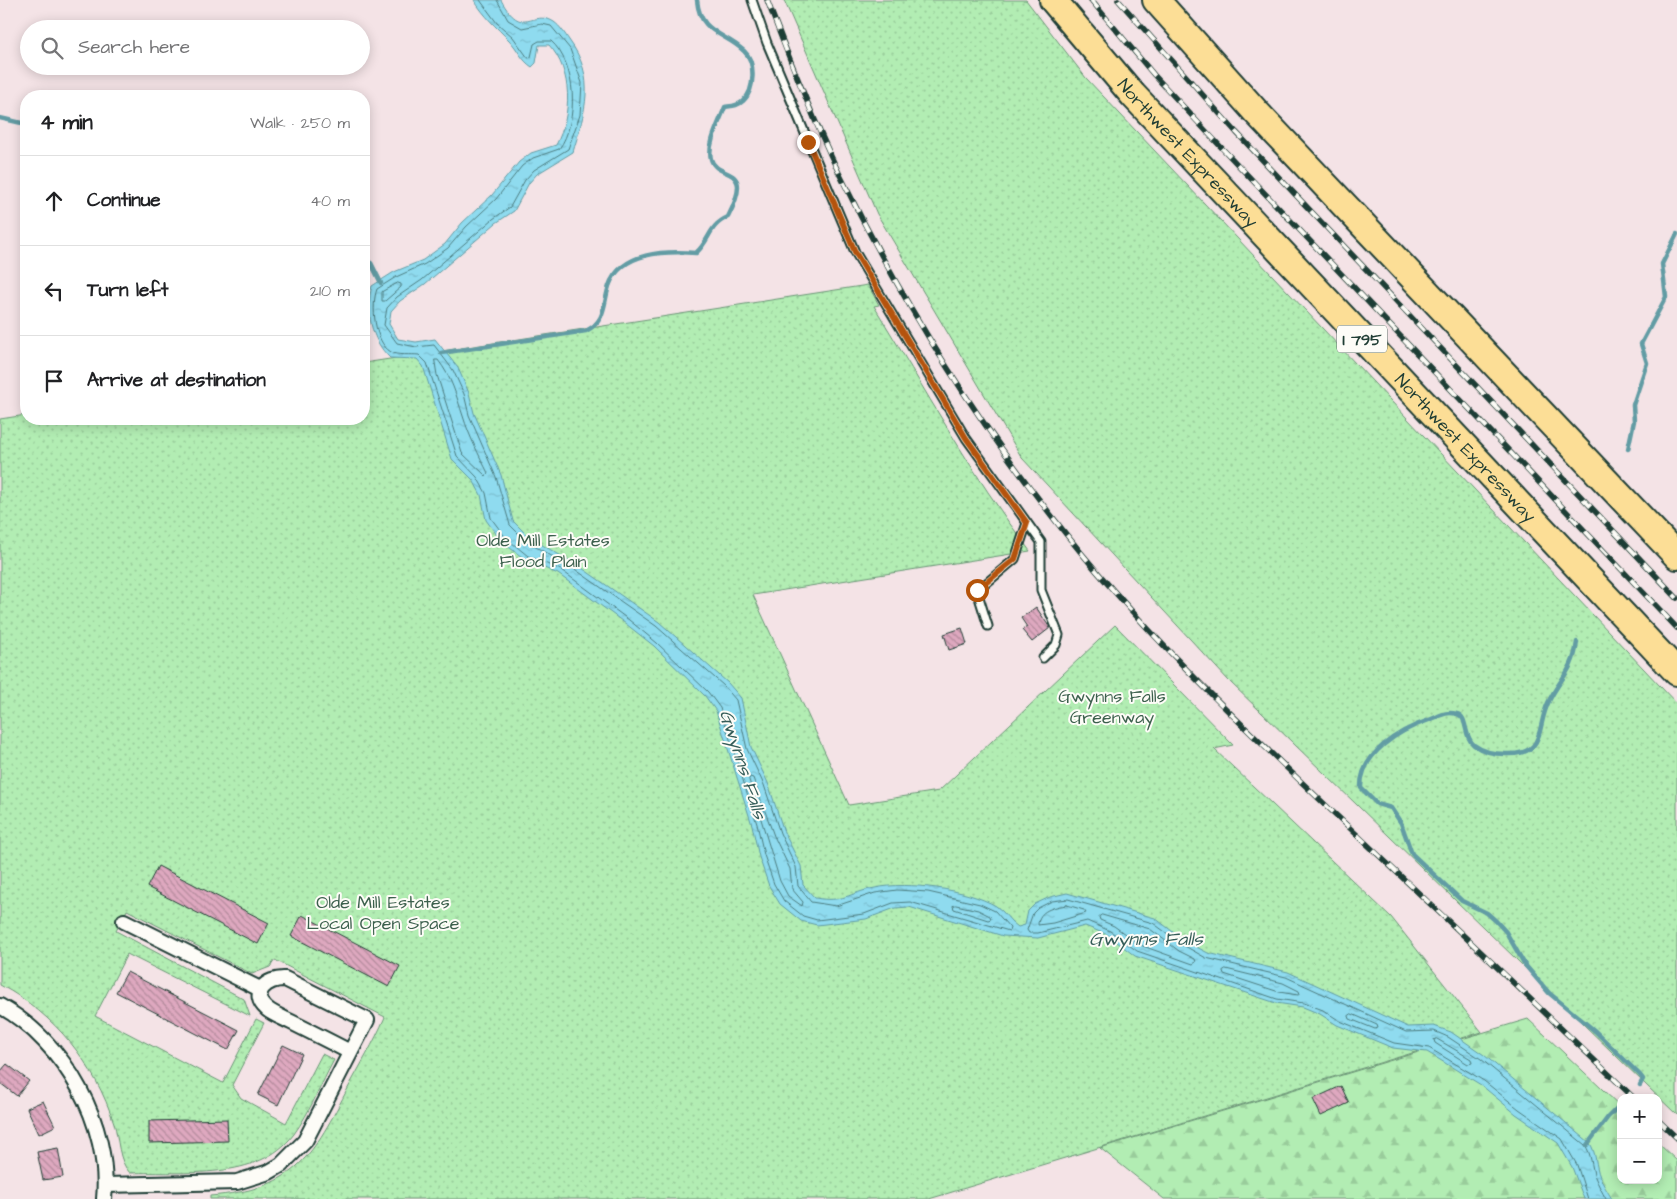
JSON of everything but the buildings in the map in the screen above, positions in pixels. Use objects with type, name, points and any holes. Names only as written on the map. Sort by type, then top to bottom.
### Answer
[{"type":"highway","name":"Northwest Expressway","points":[[1053,0],[1133,95],[1677,672]]},
{"type":"highway","points":[[1156,0],[1257,113],[1677,556]]},
{"type":"street","points":[[124,920],[260,989]]},
{"type":"street","points":[[105,1185],[237,1182],[268,1172],[281,1165],[305,1141],[367,1020],[285,979],[274,979],[260,989],[259,996],[268,1010],[350,1052]]},
{"type":"street","points":[[0,1006],[26,1024],[50,1047],[83,1095],[102,1154],[105,1185],[104,1199]]},
{"type":"lane","points":[[752,0],[855,252],[966,438],[1041,542],[1041,590],[1059,635],[1056,645],[1043,658]]},
{"type":"lane","points":[[988,626],[977,590],[1015,559],[1027,523]]},
{"type":"green space","points":[[784,0],[1026,0],[1086,78],[1677,704],[1677,1115],[1662,1100],[1662,1094],[1655,1094],[1229,681],[1022,458],[877,214]]},
{"type":"green space","points":[[868,285],[879,305],[874,306],[949,431],[1008,522],[1030,551],[753,595],[849,805],[939,791],[1115,625],[1233,745],[1214,749],[1391,917],[1482,1032],[929,1199],[210,1199],[210,1196],[261,1186],[280,1178],[296,1167],[309,1153],[333,1116],[385,1017],[275,960],[270,967],[252,974],[127,910],[116,931],[244,999],[250,1016],[127,954],[95,1016],[223,1083],[256,1019],[264,1023],[232,1085],[241,1098],[286,1123],[322,1054],[334,1060],[294,1134],[279,1149],[261,1160],[241,1167],[219,1171],[130,1173],[121,1156],[114,1123],[106,1101],[84,1061],[55,1026],[20,997],[0,985],[0,419],[20,416],[20,425],[370,425],[370,362]]},
{"type":"green space","points":[[1528,1019],[1617,1103],[1617,1184],[1662,1184],[1662,1147],[1677,1161],[1677,1199],[1164,1199],[1100,1148]]},
{"type":"water","name":"Gwynns Falls","points":[[474,0],[501,0],[515,18],[522,21],[540,18],[554,22],[578,54],[586,81],[586,95],[573,152],[537,174],[529,183],[514,211],[496,223],[425,284],[400,301],[391,311],[389,324],[398,339],[416,342],[435,339],[458,368],[469,393],[474,413],[501,475],[513,521],[530,538],[579,566],[659,622],[728,683],[741,698],[751,747],[768,783],[784,832],[801,866],[803,885],[815,898],[840,898],[888,886],[903,885],[937,888],[984,900],[999,908],[1018,927],[1025,925],[1028,911],[1035,904],[1050,897],[1067,893],[1155,918],[1185,941],[1208,953],[1288,972],[1408,1027],[1434,1026],[1451,1032],[1484,1055],[1589,1142],[1600,1177],[1612,1199],[1584,1199],[1572,1167],[1558,1143],[1516,1114],[1481,1085],[1427,1052],[1393,1048],[1337,1025],[1320,1014],[1303,1007],[1276,1003],[1135,956],[1108,935],[1085,926],[1038,938],[1003,936],[909,907],[895,908],[866,919],[817,925],[801,921],[780,904],[769,886],[759,857],[752,825],[716,711],[705,696],[654,646],[558,574],[526,560],[502,542],[486,520],[481,495],[473,480],[452,459],[423,366],[417,359],[390,358],[378,343],[371,325],[370,296],[372,286],[394,272],[423,260],[445,244],[462,223],[492,195],[519,162],[531,153],[556,145],[561,133],[565,120],[568,94],[566,80],[557,56],[549,45],[539,45],[536,63],[532,67]]},
{"type":"waterway","points":[[441,353],[586,331],[597,322],[603,312],[609,286],[615,274],[623,266],[634,260],[658,253],[696,253],[717,224],[728,217],[736,200],[737,180],[715,166],[710,153],[725,107],[739,104],[747,96],[752,83],[752,69],[751,62],[744,51],[714,31],[703,20],[697,0]]},
{"type":"waterway","points":[[0,118],[20,123]]},
{"type":"waterway","points":[[1628,449],[1634,421],[1633,405],[1647,363],[1641,344],[1666,297],[1662,264],[1677,234]]},
{"type":"waterway","points":[[370,263],[381,283]]},
{"type":"waterway","points":[[1577,642],[1569,668],[1548,703],[1537,739],[1528,750],[1506,754],[1493,753],[1481,749],[1474,745],[1468,737],[1463,718],[1453,713],[1446,714],[1418,724],[1394,737],[1384,745],[1367,764],[1362,775],[1361,788],[1377,804],[1391,808],[1401,823],[1412,854],[1462,901],[1487,913],[1496,921],[1506,932],[1525,965],[1549,993],[1595,1031],[1640,1075],[1643,1079],[1640,1085]]},
{"type":"waterway","points":[[1587,1145],[1617,1108]]},
{"type":"railway","points":[[767,0],[828,150],[884,261],[963,391],[1020,475],[1051,515],[1117,594],[1187,670],[1630,1094]]},
{"type":"railway","points":[[1091,0],[1154,75],[1220,146],[1677,628]]},
{"type":"railway","points":[[1118,0],[1236,132],[1677,598]]},
{"type":"railway","points":[[1662,1124],[1677,1138]]},
{"type":"route","points":[[808,142],[855,252],[905,339],[966,438],[1027,523],[1015,559],[977,590]]},
{"type":"park label","name":"Olde Mill Estates Flood Plain","points":[[543,550]]},
{"type":"park label","name":"Gwynns Falls Greenway","points":[[1112,706]]},
{"type":"park label","name":"Olde Mill Estates Local Open Space","points":[[383,912]]}]
